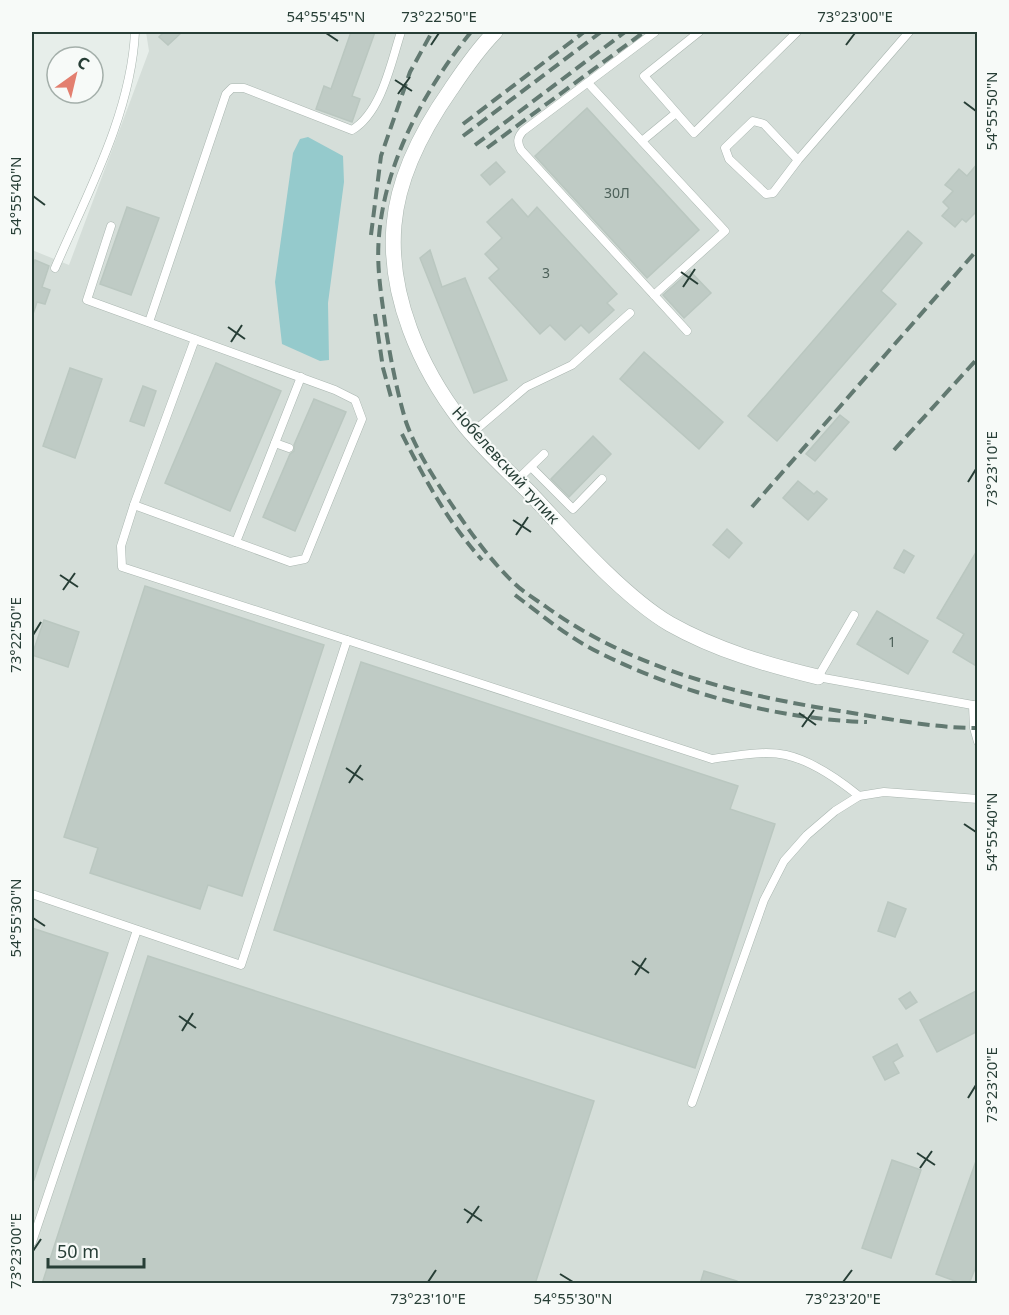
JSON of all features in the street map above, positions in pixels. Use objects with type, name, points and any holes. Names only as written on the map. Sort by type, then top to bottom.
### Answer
[{"type":"street","name":"Нобелевский тупик","points":[[495,32],[479,48],[435,112],[418,144],[410,164],[394,225],[395,266],[404,313],[419,351],[437,386],[472,432],[636,599],[669,623],[727,651],[818,677]]},
{"type":"lane","points":[[55,268],[114,124],[130,72],[135,32]]},
{"type":"lane","points":[[149,322],[226,94],[232,88],[244,88],[352,130],[363,124],[375,103],[401,32]]},
{"type":"lane","points":[[655,32],[523,131],[518,137],[518,144],[687,331]]},
{"type":"lane","points":[[699,32],[644,76],[694,133],[797,32]]},
{"type":"lane","points":[[798,160],[764,124],[753,121],[725,148],[729,159],[766,194],[774,193],[798,160],[909,32]]},
{"type":"lane","points":[[588,83],[725,231],[654,295]]},
{"type":"lane","points":[[642,141],[676,113]]},
{"type":"lane","points":[[111,226],[87,300],[301,377],[355,400],[362,419],[305,559],[290,562],[134,505]]},
{"type":"lane","points":[[472,432],[526,387],[572,365],[630,313]]},
{"type":"lane","points":[[195,339],[134,505],[121,546],[122,567],[712,759],[748,754],[786,755],[839,780],[859,796]]},
{"type":"lane","points":[[236,543],[301,377]]},
{"type":"lane","points":[[275,443],[289,448]]},
{"type":"lane","points":[[518,480],[544,454]]},
{"type":"lane","points":[[531,467],[573,508],[602,479]]},
{"type":"lane","points":[[854,615],[818,677],[975,706],[974,728],[978,741]]},
{"type":"lane","points":[[32,894],[241,965],[347,640]]},
{"type":"lane","points":[[692,1103],[764,900],[784,861],[814,829],[859,796],[884,792],[978,799]]},
{"type":"lane","points":[[32,1242],[137,930]]},
{"type":"shaded area","points":[[146,32],[977,32],[977,1283],[32,1283],[32,250],[69,265],[149,51]]},
{"type":"water","points":[[308,137],[343,156],[344,182],[328,303],[329,360],[320,361],[282,344],[275,282],[293,153],[300,139]]},
{"type":"building","points":[[164,32],[182,32],[168,45],[159,37]]},
{"type":"building","points":[[351,32],[375,32],[352,96],[360,99],[352,122],[316,109],[324,86],[331,89]]},
{"type":"building","points":[[587,108],[699,230],[647,278],[535,156]]},
{"type":"building","points":[[496,162],[505,172],[490,185],[481,175]]},
{"type":"building","points":[[978,163],[978,210],[966,222],[962,219],[955,227],[942,216],[949,208],[943,202],[953,191],[945,185],[959,169],[967,176]]},
{"type":"building","points":[[512,199],[528,217],[537,207],[617,294],[607,303],[614,310],[589,333],[581,325],[565,340],[550,325],[540,334],[489,278],[499,269],[485,254],[502,238],[487,222]]},
{"type":"building","points":[[127,207],[159,218],[131,295],[100,284]]},
{"type":"building","points":[[908,231],[922,243],[881,291],[896,304],[777,441],[748,416]]},
{"type":"building","points":[[430,250],[442,287],[465,278],[507,380],[474,393],[420,258]]},
{"type":"building","points":[[35,260],[49,266],[42,287],[50,290],[45,304],[37,302],[33,314],[32,269]]},
{"type":"building","points":[[690,271],[711,293],[684,318],[663,295]]},
{"type":"building","points":[[644,352],[723,422],[699,449],[620,379]]},
{"type":"building","points":[[216,363],[281,391],[230,511],[165,483]]},
{"type":"building","points":[[70,368],[102,379],[75,458],[43,446]]},
{"type":"building","points":[[143,386],[156,391],[144,426],[130,421]]},
{"type":"building","points":[[314,399],[346,412],[295,531],[263,517],[290,454],[294,451],[294,445]]},
{"type":"building","points":[[840,415],[849,422],[815,461],[806,454]]},
{"type":"building","points":[[593,436],[611,454],[569,497],[551,479]]},
{"type":"building","points":[[798,481],[814,494],[817,491],[827,499],[808,520],[783,498]]},
{"type":"building","points":[[727,529],[742,543],[729,558],[713,545]]},
{"type":"building","points":[[978,549],[978,667],[953,652],[964,634],[937,618]]},
{"type":"building","points":[[904,550],[914,556],[904,573],[894,568]]},
{"type":"building","points":[[145,586],[324,645],[242,896],[208,885],[200,909],[90,873],[98,848],[64,837]]},
{"type":"building","points":[[877,611],[928,641],[908,674],[857,644]]},
{"type":"building","points":[[44,620],[79,632],[68,667],[32,655]]},
{"type":"building","points":[[361,662],[738,786],[730,809],[775,824],[695,1068],[274,930]]},
{"type":"building","points":[[888,902],[906,909],[895,937],[878,931]]},
{"type":"building","points":[[32,928],[108,953],[34,1180],[32,1180]]},
{"type":"building","points":[[148,956],[594,1101],[535,1284],[42,1284]]},
{"type":"building","points":[[978,990],[978,1031],[937,1052],[920,1020]]},
{"type":"building","points":[[910,992],[917,1002],[906,1009],[899,999]]},
{"type":"building","points":[[897,1044],[903,1056],[893,1062],[899,1073],[885,1080],[873,1057]]},
{"type":"building","points":[[892,1160],[921,1170],[891,1258],[862,1248]]},
{"type":"building","points":[[976,1161],[978,1261],[969,1284],[963,1284],[936,1274]]},
{"type":"building","points":[[704,1271],[737,1281],[737,1284],[700,1284]]},
{"type":"railway","points":[[371,235],[381,156],[410,72],[432,32]]},
{"type":"railway","points":[[471,32],[423,102],[399,154],[389,181],[383,208],[378,260],[388,342],[406,422],[426,465],[473,535],[497,565],[525,592],[578,628],[649,662],[686,676],[762,697],[891,719],[978,728]]},
{"type":"railway","points":[[463,124],[584,32]]},
{"type":"railway","points":[[463,136],[601,32]]},
{"type":"railway","points":[[475,145],[625,32]]},
{"type":"railway","points":[[487,148],[644,32]]},
{"type":"railway","points":[[752,507],[978,249]]},
{"type":"railway","points":[[375,314],[383,368],[391,397]]},
{"type":"railway","points":[[894,450],[978,358]]},
{"type":"railway","points":[[402,434],[438,500],[458,531],[482,560]]},
{"type":"railway","points":[[515,595],[557,627],[590,648],[665,681],[765,710],[799,716],[867,722]]}]
